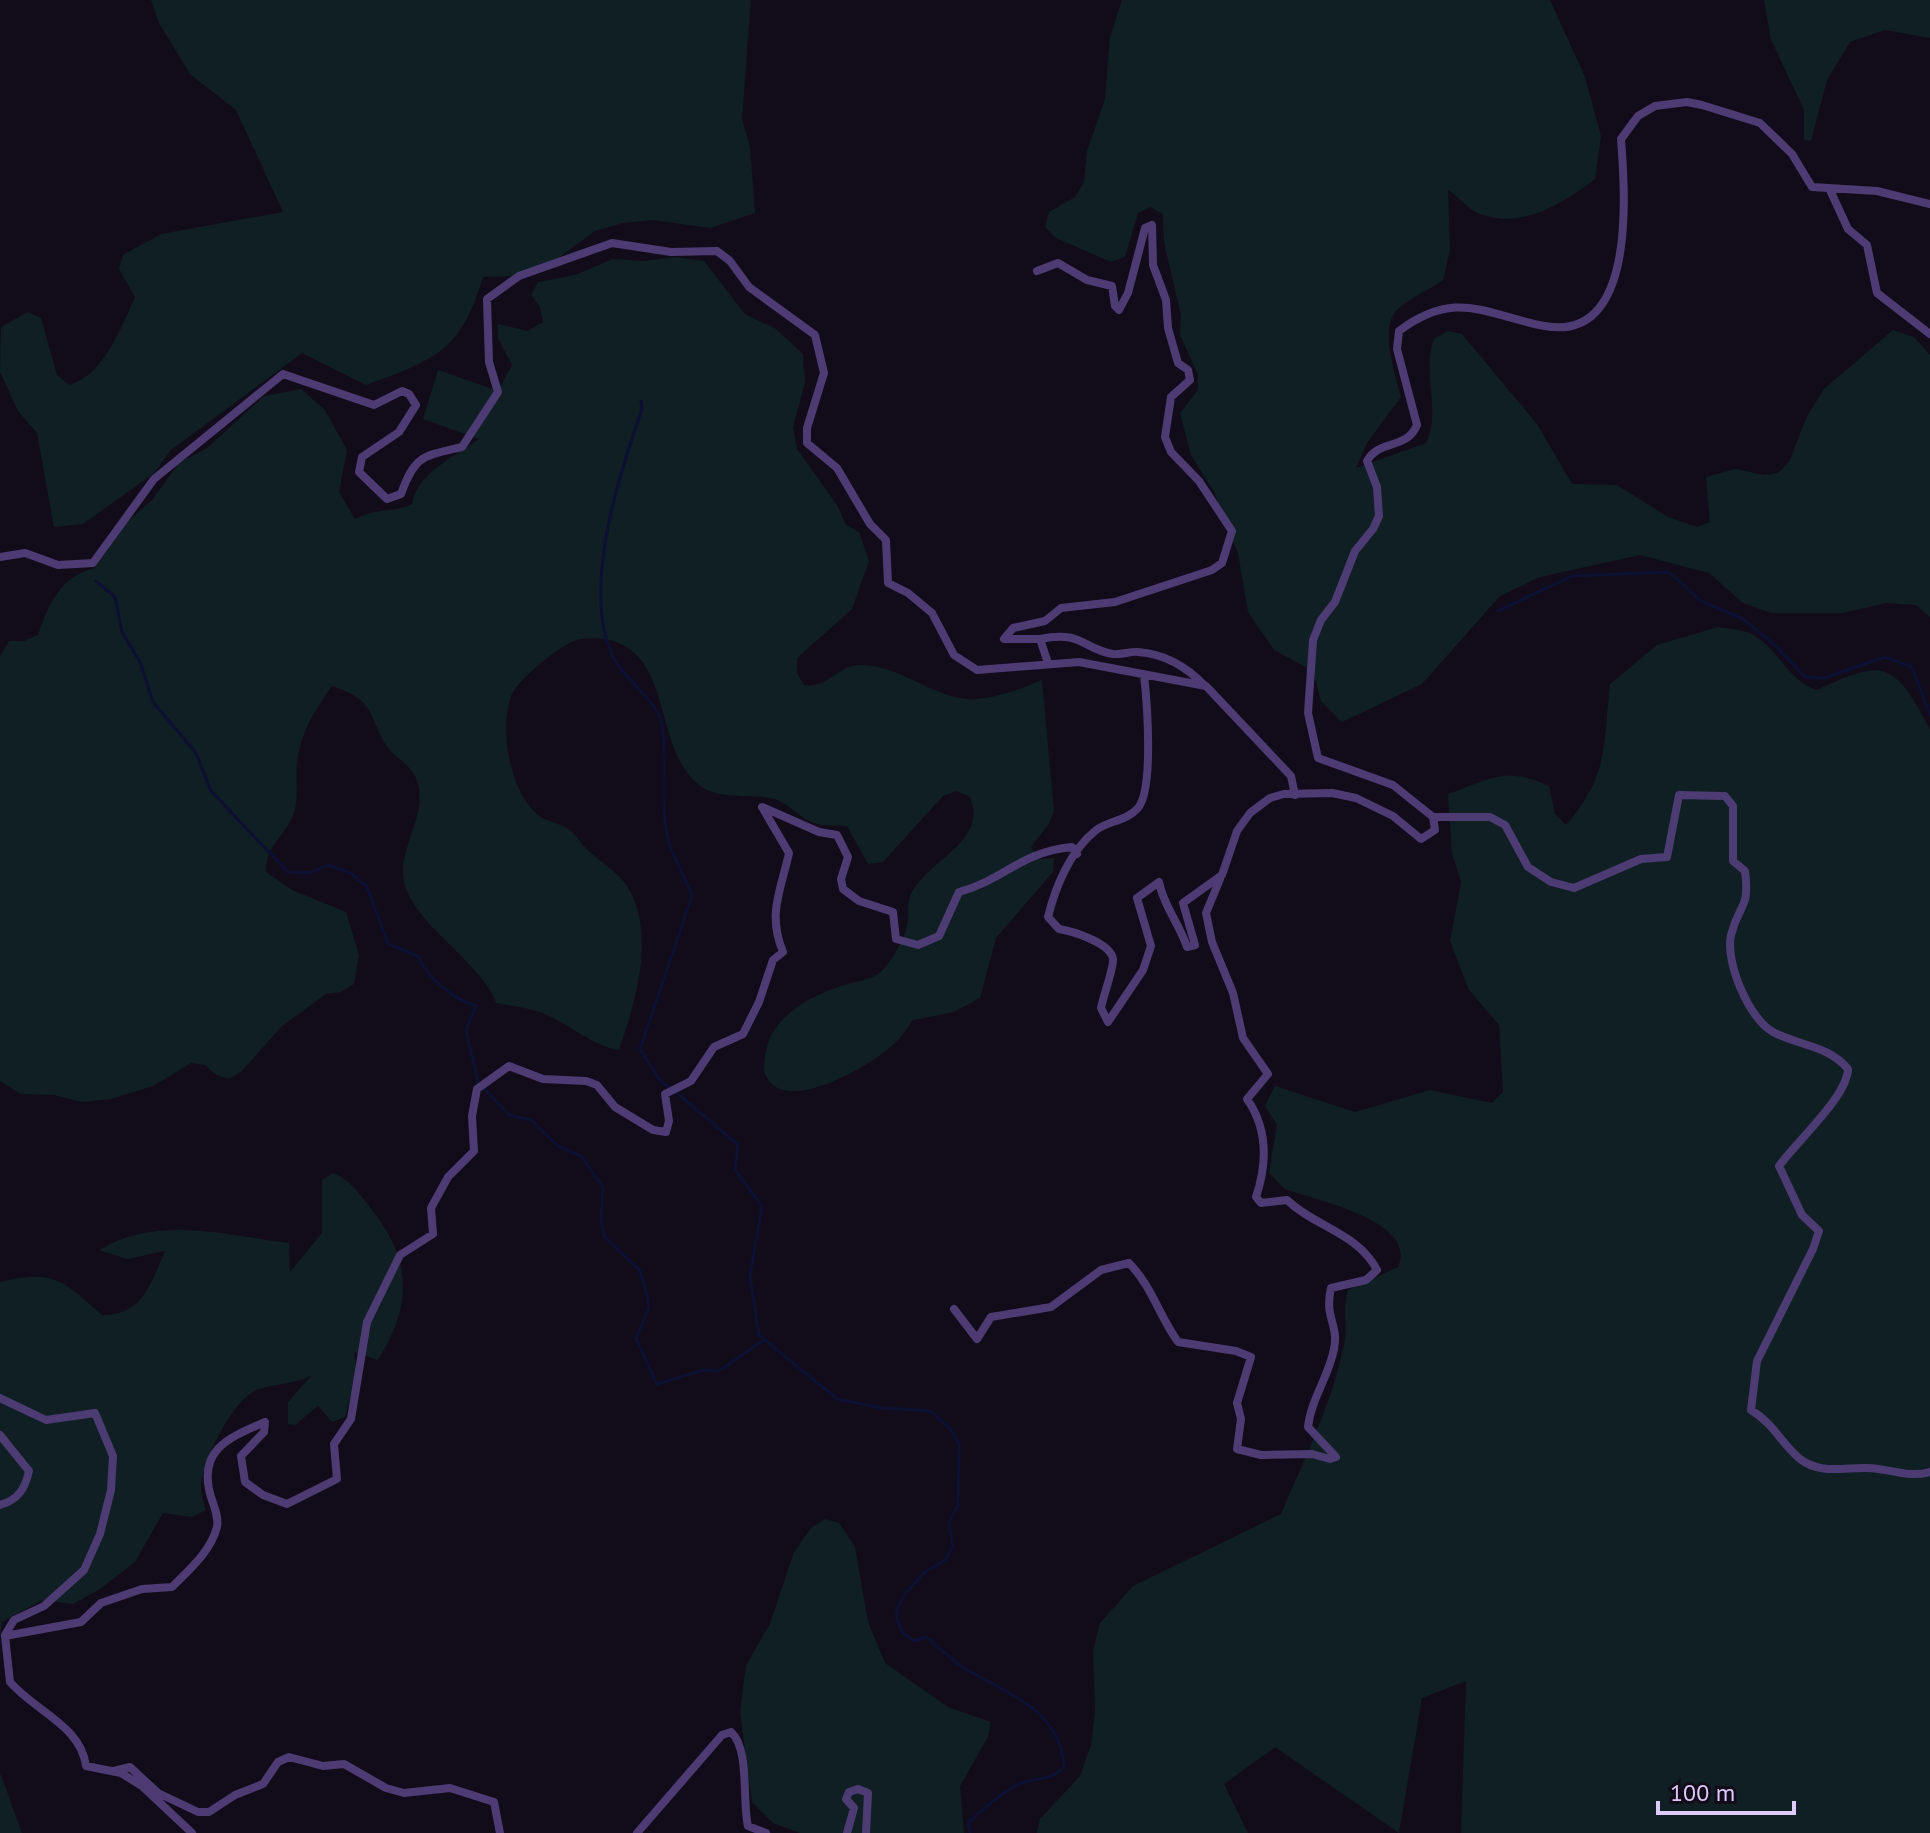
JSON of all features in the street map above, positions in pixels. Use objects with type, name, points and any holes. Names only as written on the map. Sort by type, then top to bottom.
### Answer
[{"type":"street","points":[[1930,204],[1877,191],[1812,187],[1792,154],[1769,136],[1760,123],[1687,102],[1655,106],[1638,116],[1621,139],[1625,193],[1619,270],[1599,307],[1587,320],[1546,326],[1483,308],[1457,307],[1420,316],[1399,331],[1397,349],[1417,425],[1413,436],[1402,444],[1377,450],[1367,461],[1377,487],[1379,516],[1373,529],[1355,551],[1335,602],[1317,627],[1313,640],[1308,713],[1318,758],[1393,785],[1433,817],[1490,817],[1505,825],[1528,867],[1551,882],[1574,888],[1641,859],[1667,857],[1679,795],[1725,796],[1733,806],[1733,861],[1745,871],[1748,898],[1731,936],[1743,997],[1762,1026],[1791,1042],[1820,1047],[1848,1069],[1848,1079],[1825,1114],[1779,1166],[1802,1215],[1819,1231],[1757,1361],[1758,1373],[1751,1410],[1770,1422],[1801,1460],[1831,1471],[1868,1468],[1913,1476],[1930,1472]]},
{"type":"street","points":[[1830,190],[1848,229],[1867,245],[1877,293],[1930,334]]},
{"type":"street","points":[[1037,271],[1058,263],[1087,280],[1112,286],[1115,306],[1119,310],[1128,293],[1145,228],[1152,225],[1153,265],[1166,300],[1168,328],[1178,363],[1188,370],[1190,380],[1171,397],[1165,437],[1171,452],[1199,481],[1232,531],[1222,563],[1212,570],[1115,602],[1061,608],[1045,621],[1013,628],[1004,639],[1071,636],[1117,654],[1136,651],[1187,667],[1291,776],[1295,795]]},
{"type":"street","points":[[0,557],[25,553],[58,565],[93,563],[154,479],[283,374],[374,405],[402,391],[409,394],[416,405],[408,419],[399,432],[362,457],[359,472],[387,499],[401,494],[411,465],[427,455],[462,447],[498,392],[489,362],[487,299],[519,276],[612,243],[671,252],[717,251],[730,261],[749,287],[815,335],[824,373],[807,428],[807,443],[837,468],[870,524],[886,540],[888,583],[908,593],[932,613],[954,655],[977,670],[1079,662],[1206,686]]},
{"type":"street","points":[[1040,639],[1048,663]]},
{"type":"street","points":[[1144,675],[1148,707],[1147,790],[1138,809],[1095,831],[1077,854],[1055,887],[1048,917],[1059,929],[1077,932],[1110,952],[1114,961],[1101,1008],[1108,1022],[1143,970],[1151,946],[1137,898],[1159,882],[1164,906],[1176,921],[1187,947],[1195,945],[1183,903],[1222,875]]},
{"type":"street","points":[[954,1309],[977,1339],[991,1317],[1051,1307],[1101,1270],[1129,1263],[1149,1284],[1161,1318],[1178,1342],[1236,1351],[1251,1357],[1237,1403],[1241,1419],[1237,1449],[1261,1455],[1291,1453],[1330,1459],[1336,1457],[1308,1427],[1335,1341],[1336,1333],[1326,1309],[1331,1288],[1366,1280],[1377,1270],[1352,1241],[1301,1213],[1287,1200],[1261,1203],[1256,1197],[1266,1163],[1263,1140],[1247,1099],[1268,1074],[1243,1038],[1233,993],[1212,942],[1206,913],[1237,831],[1250,813],[1270,798],[1332,793],[1356,798],[1393,816],[1421,839],[1430,837],[1435,830],[1433,817]]},
{"type":"street","points":[[5,1636],[81,1622],[101,1603],[142,1589],[172,1587],[208,1547],[218,1524],[207,1481],[207,1465],[218,1448],[234,1436],[265,1422],[264,1432],[241,1456],[245,1482],[263,1495],[287,1504],[337,1479],[334,1444],[351,1419],[367,1322],[400,1255],[433,1234],[431,1208],[448,1177],[474,1151],[472,1116],[477,1089],[509,1066],[543,1079],[586,1081],[597,1085],[615,1107],[653,1130],[666,1132],[669,1121],[665,1094],[691,1081],[714,1047],[743,1034],[759,1002],[764,977],[773,960],[783,952],[776,936],[776,890],[789,853],[762,807],[810,829],[837,835],[848,857],[841,879],[843,889],[859,901],[893,912],[896,939],[918,945],[939,936],[959,892],[986,885],[1013,863],[1048,849],[1072,847],[1077,854]]},
{"type":"street","points":[[0,1398],[46,1420],[95,1413],[113,1456],[107,1513],[84,1570],[44,1606],[14,1620],[5,1636],[10,1682],[47,1717],[65,1725],[84,1751],[86,1766],[111,1771],[142,1786],[192,1833]]},
{"type":"street","points":[[0,1435],[29,1471],[26,1484],[15,1500],[0,1505]]},
{"type":"street","points":[[637,1833],[722,1735],[731,1732],[737,1736],[745,1771],[748,1826],[766,1833]]},
{"type":"street","points":[[111,1771],[130,1767],[158,1793],[198,1812],[209,1812],[235,1795],[263,1784],[278,1762],[289,1757],[323,1766],[344,1764],[386,1788],[404,1793],[450,1788],[481,1795],[494,1802],[500,1833]]},
{"type":"street","points":[[847,1833],[854,1808],[846,1799],[849,1792],[858,1789],[868,1793],[866,1833]]},
{"type":"shaded area","points":[[151,0],[751,0],[742,119],[750,147],[755,213],[710,228],[653,220],[623,223],[595,231],[549,265],[519,276],[483,277],[465,322],[442,350],[410,368],[366,385],[302,353],[171,450],[153,474],[83,524],[54,527],[37,433],[18,411],[0,372],[1,327],[28,312],[41,318],[57,375],[69,385],[81,380],[102,361],[135,297],[119,269],[123,255],[161,234],[283,212],[236,110],[190,74],[159,23]]},
{"type":"shaded area","points":[[1122,0],[1550,0],[1585,77],[1601,136],[1595,179],[1541,212],[1510,219],[1478,213],[1448,190],[1450,251],[1443,280],[1406,302],[1391,320],[1390,353],[1401,397],[1367,443],[1356,468],[1426,443],[1432,418],[1431,352],[1434,339],[1447,331],[1462,334],[1537,424],[1572,484],[1617,485],[1668,517],[1697,527],[1710,522],[1706,477],[1735,469],[1764,475],[1778,473],[1789,462],[1807,416],[1824,389],[1893,330],[1914,337],[1930,355],[1930,617],[1916,605],[1886,603],[1843,613],[1771,613],[1743,603],[1709,573],[1640,555],[1540,577],[1500,596],[1422,684],[1342,722],[1321,701],[1313,671],[1274,650],[1248,612],[1238,553],[1214,492],[1191,455],[1180,413],[1198,390],[1198,375],[1180,335],[1181,315],[1164,243],[1163,214],[1150,207],[1138,213],[1125,257],[1111,262],[1056,238],[1045,227],[1049,212],[1075,197],[1084,182],[1087,151],[1105,99],[1110,37]]},
{"type":"shaded area","points":[[1764,0],[1930,0],[1930,38],[1885,30],[1850,42],[1827,80],[1811,141],[1804,140],[1804,110],[1771,40]]},
{"type":"shaded area","points":[[675,257],[704,261],[745,314],[776,329],[803,354],[805,383],[793,427],[797,449],[837,505],[846,525],[859,532],[869,561],[852,609],[797,658],[797,673],[804,685],[819,684],[859,665],[890,670],[947,695],[962,698],[993,696],[1042,680],[1054,811],[1049,824],[1031,847],[1039,859],[1054,858],[1053,872],[996,938],[980,998],[954,1012],[913,1020],[899,1039],[883,1053],[830,1083],[791,1091],[776,1087],[766,1076],[764,1065],[771,1035],[787,1016],[808,1000],[875,976],[883,970],[905,934],[912,892],[924,876],[966,836],[974,811],[970,797],[957,791],[943,796],[883,862],[868,864],[847,826],[815,824],[775,799],[726,795],[699,785],[685,769],[675,750],[654,684],[644,665],[630,650],[610,640],[583,639],[552,654],[515,689],[508,710],[507,743],[514,776],[528,805],[542,818],[571,831],[592,854],[616,873],[630,891],[637,910],[641,930],[640,971],[619,1050],[599,1044],[540,1012],[496,1003],[479,975],[425,919],[406,889],[403,875],[419,804],[415,776],[386,745],[363,702],[332,686],[305,731],[297,763],[293,817],[270,851],[266,872],[292,890],[346,912],[359,955],[354,984],[341,992],[326,994],[281,1027],[241,1072],[229,1079],[216,1075],[205,1065],[191,1063],[153,1086],[111,1099],[82,1102],[54,1095],[21,1094],[0,1081],[0,657],[9,641],[24,641],[38,635],[58,592],[73,577],[95,568],[128,521],[152,500],[179,463],[207,448],[264,396],[301,389],[325,410],[347,450],[339,492],[355,519],[405,507],[412,504],[415,493],[429,475],[479,439],[423,419],[438,370],[498,391],[512,365],[498,338],[498,324],[528,331],[543,322],[540,307],[531,295],[538,282],[575,275],[613,259],[644,261]]},
{"type":"shaded area","points":[[1718,627],[1745,632],[1759,639],[1798,679],[1817,690],[1858,673],[1886,672],[1907,690],[1930,729],[1930,1833],[1461,1833],[1466,1681],[1422,1698],[1399,1833],[1275,1747],[1224,1784],[1248,1833],[1037,1833],[1040,1819],[1080,1776],[1091,1745],[1095,1711],[1093,1651],[1100,1623],[1133,1586],[1281,1514],[1317,1431],[1339,1367],[1345,1338],[1348,1290],[1398,1267],[1400,1251],[1393,1237],[1379,1225],[1339,1206],[1285,1189],[1269,1173],[1277,1125],[1265,1106],[1275,1086],[1355,1112],[1430,1090],[1492,1103],[1503,1092],[1499,1025],[1469,990],[1450,941],[1461,882],[1452,853],[1448,794],[1498,777],[1534,780],[1549,786],[1555,814],[1566,825],[1590,791],[1602,759],[1610,684],[1657,645]]},
{"type":"shaded area","points":[[333,1173],[353,1187],[383,1225],[400,1262],[403,1281],[398,1319],[378,1360],[354,1352],[357,1373],[345,1417],[332,1422],[318,1406],[295,1425],[288,1424],[288,1402],[312,1375],[257,1390],[229,1417],[207,1461],[201,1485],[206,1510],[192,1517],[163,1513],[135,1562],[100,1589],[73,1604],[43,1600],[2,1622],[0,1639],[0,1282],[34,1277],[57,1280],[102,1315],[116,1314],[136,1304],[143,1295],[165,1251],[127,1259],[99,1250],[121,1239],[168,1230],[216,1232],[289,1243],[290,1272],[322,1233],[322,1180]]},
{"type":"shaded area","points":[[825,1519],[839,1523],[855,1547],[868,1622],[885,1663],[948,1707],[991,1722],[988,1737],[960,1786],[964,1833],[800,1833],[773,1823],[752,1802],[740,1712],[746,1665],[770,1624],[794,1552],[811,1528]]},
{"type":"shaded area","points":[[1,1775],[22,1833],[0,1833]]},
{"type":"waterway","points":[[641,401],[642,409],[623,466],[607,533],[601,599],[604,630],[613,657],[661,720],[667,833],[692,896],[640,1049],[660,1080],[670,1088]]},
{"type":"waterway","points":[[1498,611],[1572,576],[1669,572],[1701,601],[1741,618],[1775,645],[1805,677],[1824,678],[1885,657],[1912,667],[1930,715]]},
{"type":"waterway","points":[[96,581],[115,597],[122,632],[140,662],[153,702],[196,753],[211,791],[288,872],[310,873],[328,865],[351,873],[367,887],[388,944],[418,956],[442,987],[476,1006],[466,1030],[478,1082],[509,1115],[531,1120],[558,1146],[581,1156],[603,1187],[601,1221],[604,1236],[640,1271],[646,1291],[649,1307],[636,1339],[657,1384],[704,1370],[719,1371],[764,1340]]},
{"type":"waterway","points":[[676,1092],[738,1145],[735,1170],[762,1206],[750,1276],[759,1335],[837,1399],[881,1408],[931,1411],[951,1430],[959,1444],[958,1505],[949,1523],[953,1546],[945,1560],[925,1572],[905,1594],[897,1609],[897,1620],[903,1633],[914,1641],[926,1637],[961,1666],[1011,1694],[1041,1716],[1060,1746],[1064,1766],[1054,1775],[1019,1784],[1005,1792],[968,1823],[970,1833]]}]
